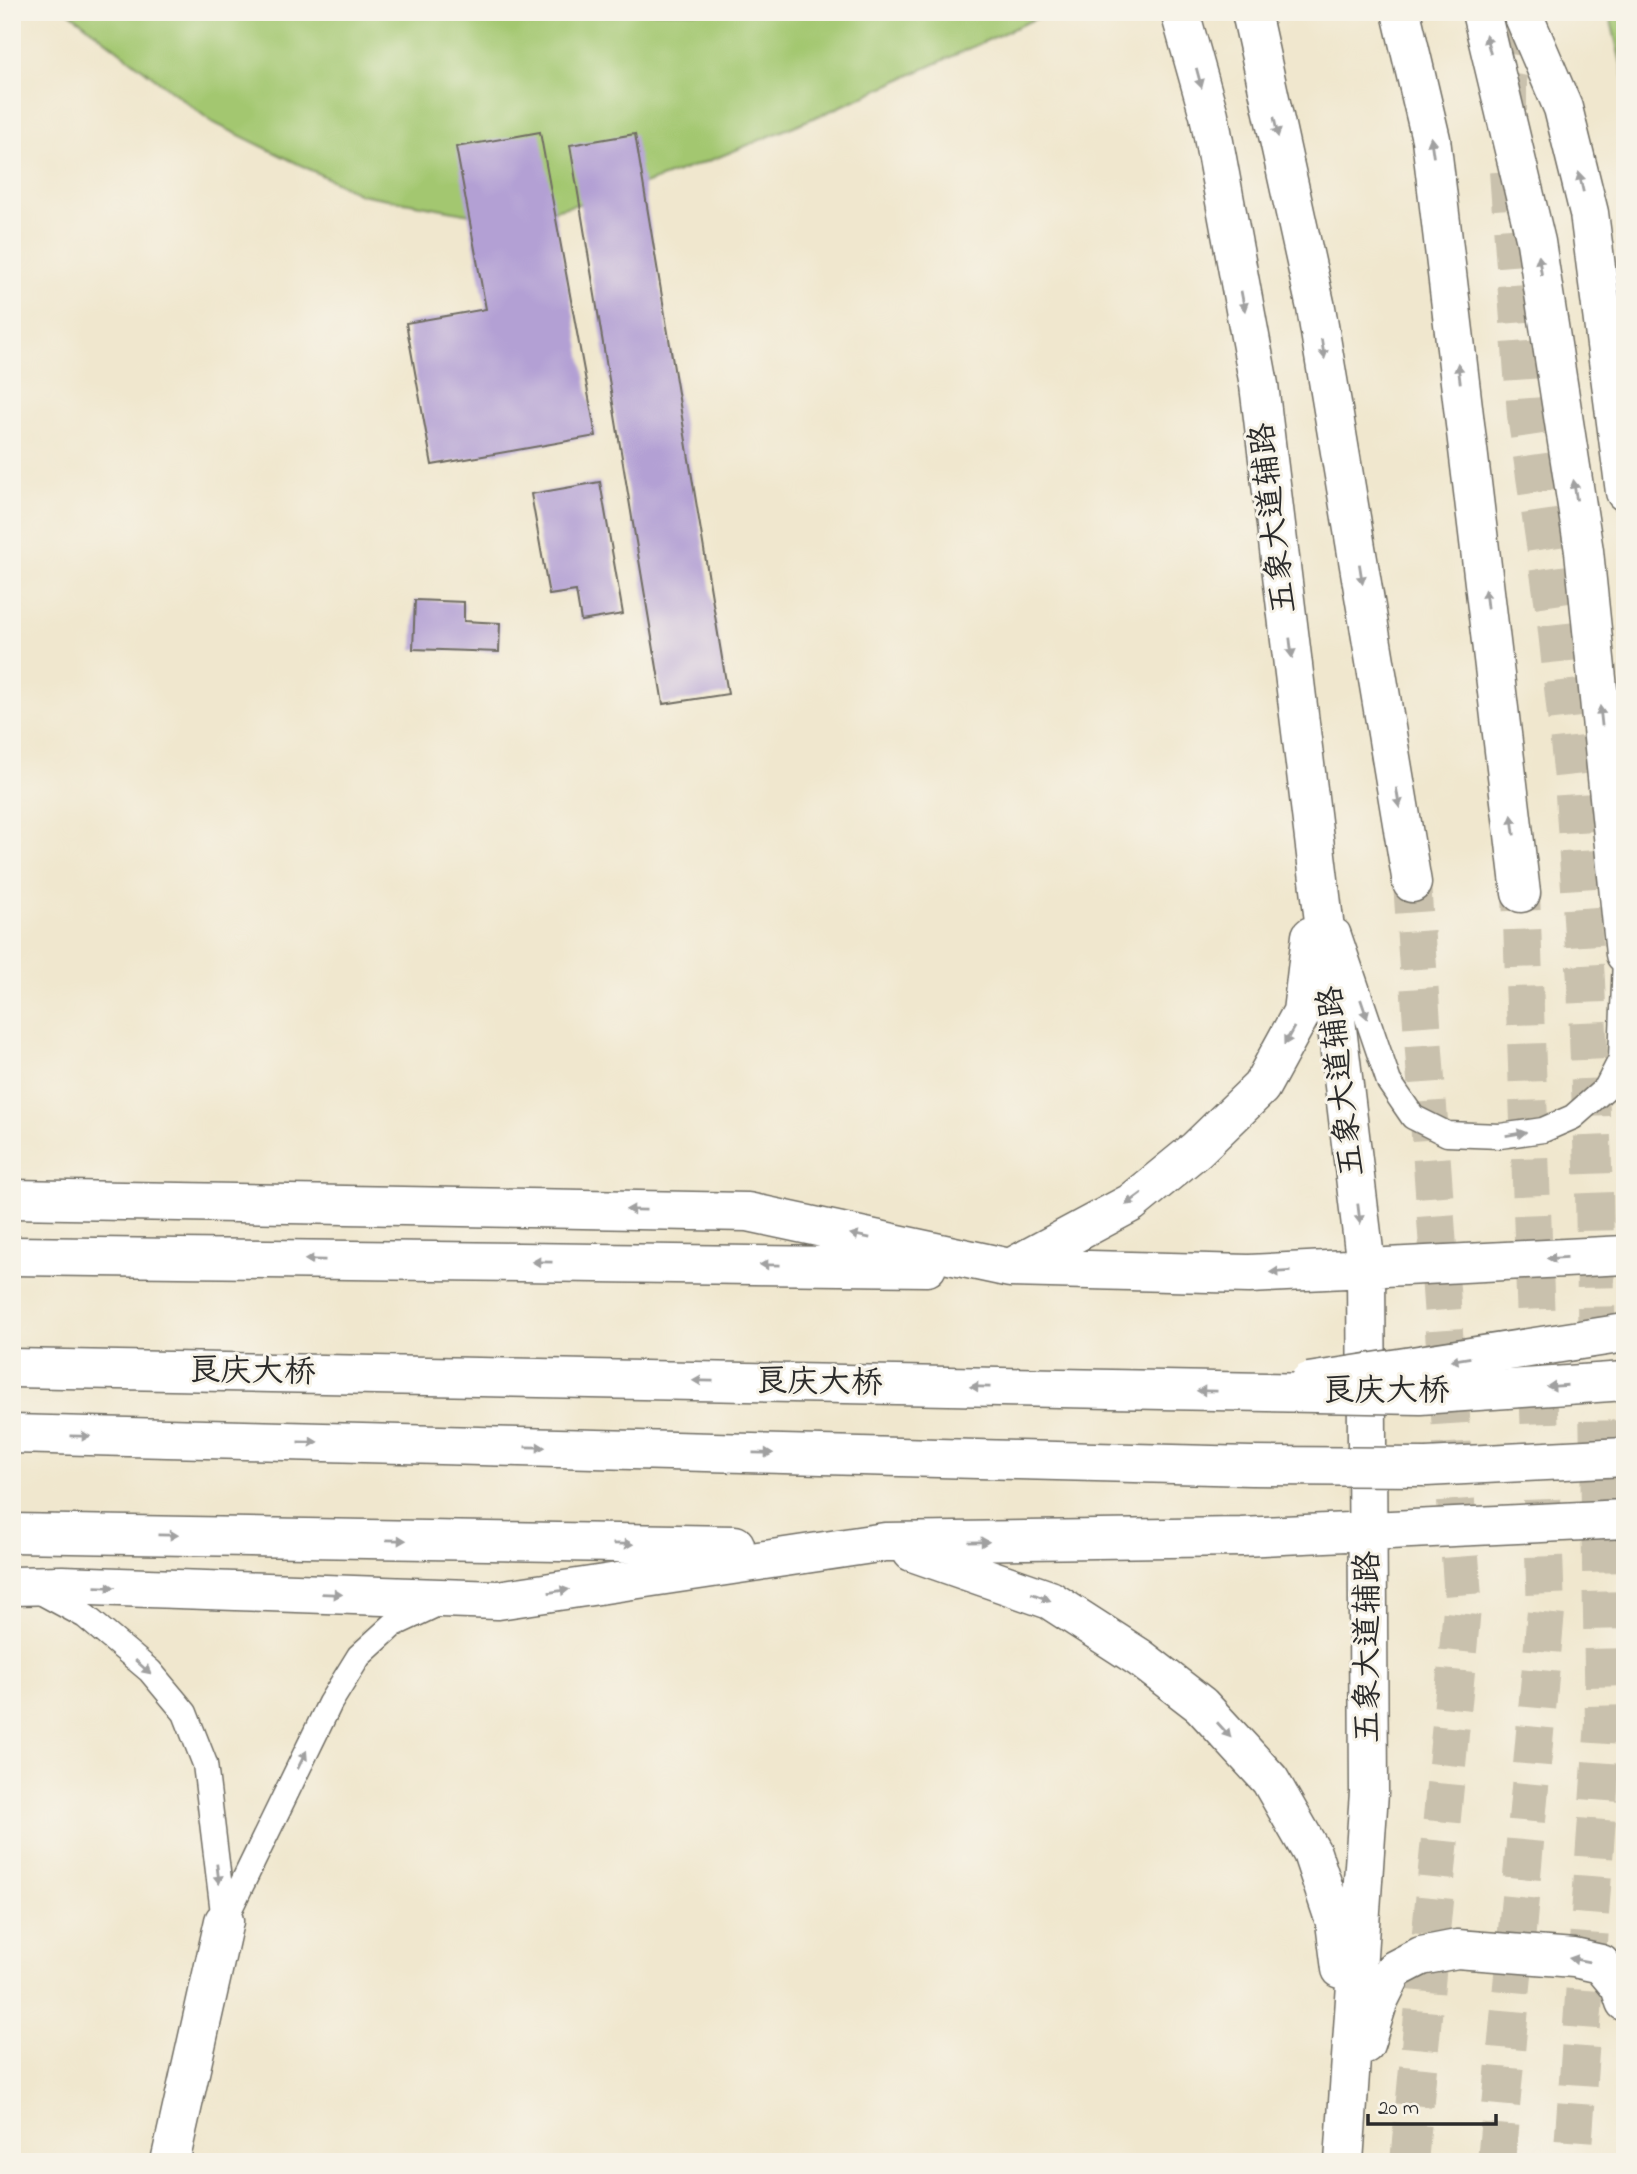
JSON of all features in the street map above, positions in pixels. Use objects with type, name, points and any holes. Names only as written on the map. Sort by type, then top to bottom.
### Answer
[{"type":"main road","name":"五象大道辅路","points":[[1181,12],[1209,115],[1259,385],[1366,1268],[1369,1792],[1344,2162]]},
{"type":"main road","points":[[1251,12],[1316,308],[1412,883]]},
{"type":"main road","points":[[1401,12],[1431,139],[1521,893]]},
{"type":"main road","points":[[1481,12],[1536,242],[1584,551],[1625,957]]},
{"type":"main road","points":[[1522,12],[1563,108],[1588,214],[1625,492]]},
{"type":"main road","points":[[1610,804],[1625,840]]},
{"type":"main road","points":[[12,1199],[748,1212],[1010,1268],[1131,1203],[1197,1149],[1261,1087],[1302,1012],[1318,875]]},
{"type":"main road","points":[[12,1256],[1010,1268],[1249,1274],[1625,1255]]},
{"type":"main road","points":[[1249,1392],[1625,1333]]},
{"type":"main road","name":"良庆大桥","points":[[12,1368],[1420,1395],[1625,1381]]},
{"type":"main road","points":[[12,1434],[1251,1466],[1426,1467],[1625,1457]]},
{"type":"main road","points":[[19,1533],[702,1546],[1241,1537],[1625,1518]]},
{"type":"main road","points":[[20,1586],[498,1600],[885,1542],[1050,1600],[1140,1658],[1201,1705],[1270,1780],[1312,1853],[1335,1922],[1352,2046]]},
{"type":"main road","points":[[170,2162],[224,1921]]},
{"type":"main road","points":[[1349,2094],[1379,2000],[1394,1970],[1421,1956],[1457,1949],[1574,1958],[1601,1964],[1620,1987],[1625,2002]]},
{"type":"lane","points":[[1318,875],[1389,1082],[1413,1117],[1447,1134],[1500,1136],[1543,1130],[1573,1117],[1606,1088],[1620,1059],[1625,957]]},
{"type":"lane","points":[[20,1586],[85,1616],[150,1671],[185,1713],[205,1764],[224,1921]]},
{"type":"lane","points":[[224,1921],[330,1703],[359,1656],[393,1625],[450,1598]]},
{"type":"green space","points":[[69,12],[1050,12],[835,109],[719,157],[611,196],[509,221],[360,194],[212,122]]},
{"type":"green space","points":[[1609,12],[1625,12],[1625,80]]},
{"type":"building","points":[[540,132],[596,436],[432,465],[406,323],[486,309],[456,147]]},
{"type":"building","points":[[635,134],[728,694],[663,704],[570,145]]},
{"type":"building","points":[[600,482],[623,614],[581,621],[576,591],[549,595],[531,494]]},
{"type":"building","points":[[415,600],[464,602],[464,621],[500,623],[499,652],[413,649]]},
{"type":"tunnel","points":[[1508,111],[1508,80],[1519,12]]},
{"type":"tunnel","points":[[1508,171],[1526,415],[1555,613],[1573,779],[1586,981],[1594,1193],[1604,1722],[1572,2162]]},
{"type":"tunnel","points":[[1409,2162],[1463,1598],[1412,883]]},
{"type":"tunnel","points":[[1496,2162],[1546,1611],[1521,893]]}]
